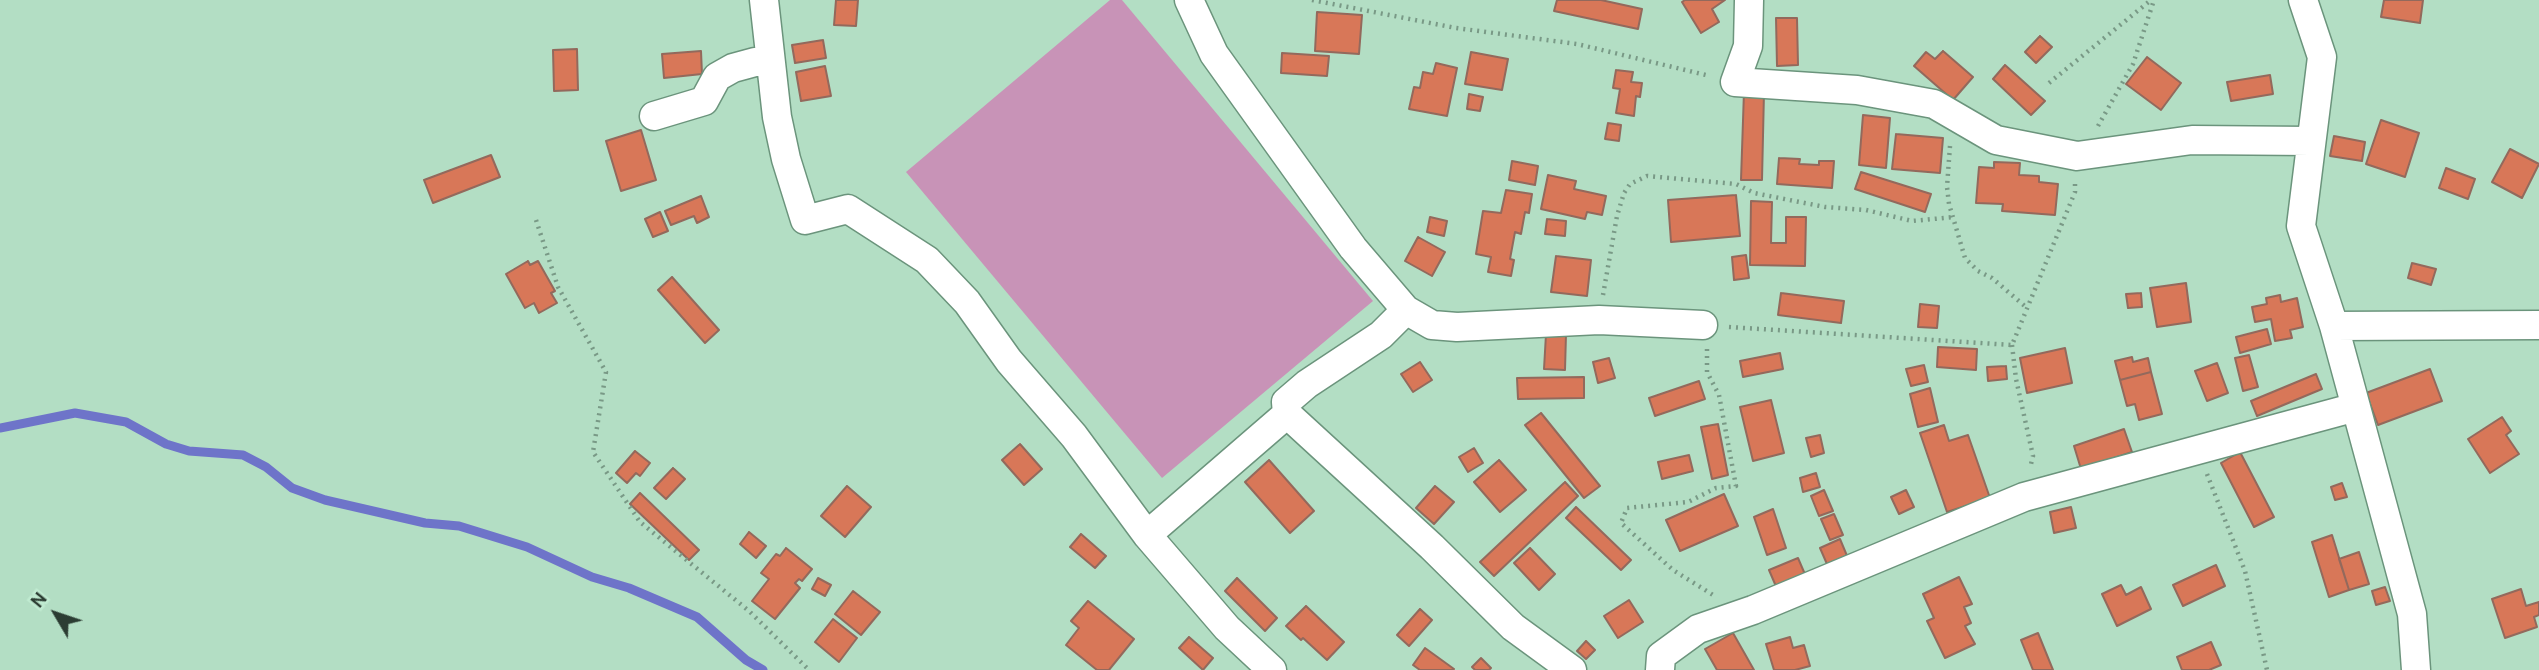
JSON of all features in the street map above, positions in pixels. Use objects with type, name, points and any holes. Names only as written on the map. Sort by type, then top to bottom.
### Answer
[{"type":"street","points":[[764,0],[777,117],[786,159],[805,220],[848,209],[926,260],[967,302],[1009,361],[1074,436],[1147,535],[1227,628],[1272,670]]},
{"type":"street","points":[[1189,0],[1214,54],[1353,248],[1406,310],[1432,325],[1457,327],[1600,320],[1703,326]]},
{"type":"street","points":[[1749,0],[1748,46],[1735,82],[1857,90],[1934,104],[1996,139],[2077,156],[2192,140],[2310,141]]},
{"type":"street","points":[[2303,0],[2322,57],[2301,226],[2334,326],[2412,614],[2416,670]]},
{"type":"street","points":[[654,116],[704,101],[717,77],[733,68],[770,61]]},
{"type":"street","points":[[1406,310],[1381,335],[1307,384],[1286,402],[1287,414],[1432,547],[1513,627],[1572,670]]},
{"type":"street","points":[[2334,326],[2539,325]]},
{"type":"street","points":[[1660,670],[1661,656],[1698,629],[1753,610],[2024,497],[2356,407]]},
{"type":"street","points":[[1147,535],[1287,414]]},
{"type":"path","points":[[1312,0],[1456,27],[1577,44],[1735,82]]},
{"type":"path","points":[[2049,83],[2152,0]]},
{"type":"path","points":[[2024,497],[2033,456],[2016,379],[2012,345],[2075,192],[2077,156],[2102,120],[2133,64],[2152,0]]},
{"type":"path","points":[[1934,104],[1951,139],[1947,187],[1949,204],[1965,258],[2027,308]]},
{"type":"path","points":[[1600,320],[1617,216],[1624,193],[1630,184],[1647,176],[1736,184],[1754,193],[1825,207],[1866,210],[1912,221],[1954,216]]},
{"type":"path","points":[[536,220],[558,287],[607,372],[593,452],[640,522],[748,611],[809,670]]},
{"type":"path","points":[[1753,610],[1728,604],[1673,570],[1621,523],[1627,508],[1688,502],[1716,488],[1736,486],[1719,395],[1707,372],[1708,346],[1703,326],[2012,345]]},
{"type":"path","points":[[2198,452],[2245,571],[2267,670]]},
{"type":"shaded area","points":[[1110,0],[1122,0],[1373,301],[1162,478],[906,172]]},
{"type":"building","points":[[836,0],[858,0],[856,26],[834,25]]},
{"type":"building","points":[[1557,0],[1601,0],[1642,9],[1638,29],[1554,11]]},
{"type":"building","points":[[1725,0],[1712,9],[1719,22],[1701,33],[1682,2]]},
{"type":"building","points":[[2384,0],[2423,0],[2420,23],[2381,17]]},
{"type":"building","points":[[1317,12],[1362,15],[1359,54],[1315,51]]},
{"type":"building","points":[[1776,18],[1797,18],[1798,65],[1777,66]]},
{"type":"building","points":[[2040,36],[2052,47],[2036,63],[2025,52]]},
{"type":"building","points":[[823,40],[826,58],[795,63],[792,45]]},
{"type":"building","points":[[577,49],[578,90],[554,91],[553,50]]},
{"type":"building","points":[[701,51],[702,74],[664,78],[662,54]]},
{"type":"building","points":[[1943,51],[1973,77],[1953,100],[1914,66],[1926,52],[1935,59]]},
{"type":"building","points":[[1471,52],[1508,59],[1502,90],[1465,84]]},
{"type":"building","points":[[1282,53],[1329,56],[1327,76],[1281,73]]},
{"type":"building","points":[[2147,57],[2181,83],[2161,110],[2126,84]]},
{"type":"building","points":[[1436,63],[1457,68],[1447,116],[1409,109],[1414,87],[1420,88],[1423,72],[1433,74]]},
{"type":"building","points":[[2005,65],[2045,101],[2031,115],[1993,79]]},
{"type":"building","points":[[825,66],[831,96],[801,101],[796,72]]},
{"type":"building","points":[[1616,70],[1633,72],[1631,82],[1642,83],[1640,97],[1636,96],[1634,116],[1616,113],[1620,89],[1613,88]]},
{"type":"building","points":[[2270,75],[2273,94],[2231,101],[2227,82]]},
{"type":"building","points":[[1744,91],[1764,92],[1762,180],[1741,180]]},
{"type":"building","points":[[1469,94],[1483,97],[1480,111],[1467,109]]},
{"type":"building","points":[[1863,115],[1890,118],[1886,168],[1859,165]]},
{"type":"building","points":[[2381,120],[2419,133],[2405,177],[2366,164]]},
{"type":"building","points":[[1608,123],[1621,125],[1619,141],[1605,139]]},
{"type":"building","points":[[641,130],[656,180],[621,191],[606,141]]},
{"type":"building","points":[[1896,134],[1943,138],[1940,173],[1892,169]]},
{"type":"building","points":[[2334,136],[2365,142],[2362,161],[2330,156]]},
{"type":"building","points":[[2510,149],[2539,164],[2522,198],[2492,182]]},
{"type":"building","points":[[491,155],[500,177],[433,203],[424,180]]},
{"type":"building","points":[[1779,158],[1800,159],[1799,164],[1819,165],[1819,161],[1834,161],[1832,188],[1777,184]]},
{"type":"building","points":[[1512,161],[1538,166],[1535,185],[1509,180]]},
{"type":"building","points":[[1994,162],[2020,163],[2019,175],[2039,176],[2039,182],[2058,184],[2055,215],[2002,211],[2003,204],[1976,203],[1979,167],[1994,168]]},
{"type":"building","points":[[2446,168],[2475,179],[2468,199],[2439,188]]},
{"type":"building","points":[[1861,172],[1931,194],[1925,212],[1855,189]]},
{"type":"building","points":[[1548,175],[1576,181],[1574,189],[1606,196],[1602,215],[1587,212],[1585,219],[1541,209]]},
{"type":"building","points":[[1506,190],[1532,194],[1529,213],[1525,212],[1521,234],[1515,232],[1510,259],[1514,260],[1511,276],[1488,272],[1491,257],[1476,254],[1483,211],[1501,213]]},
{"type":"building","points":[[1736,195],[1740,236],[1671,242],[1668,200]]},
{"type":"building","points":[[701,196],[709,217],[697,223],[694,216],[671,225],[665,211]]},
{"type":"building","points":[[1751,201],[1772,202],[1771,243],[1786,243],[1786,217],[1806,217],[1805,266],[1750,265]]},
{"type":"building","points":[[660,212],[668,231],[653,237],[645,219]]},
{"type":"building","points":[[1430,217],[1447,221],[1444,236],[1427,232]]},
{"type":"building","points":[[1547,219],[1566,221],[1565,236],[1545,234]]},
{"type":"building","points":[[1418,237],[1445,252],[1432,276],[1405,261]]},
{"type":"building","points":[[1746,255],[1749,278],[1734,280],[1732,257]]},
{"type":"building","points":[[1556,256],[1591,260],[1587,296],[1551,292]]},
{"type":"building","points":[[528,261],[530,265],[538,261],[555,291],[551,293],[557,303],[539,313],[534,303],[525,308],[506,274]]},
{"type":"building","points":[[2412,263],[2436,269],[2431,285],[2408,278]]},
{"type":"building","points":[[672,277],[719,330],[705,343],[658,290]]},
{"type":"building","points":[[2186,283],[2191,322],[2157,327],[2150,288]]},
{"type":"building","points":[[1781,293],[1844,301],[1841,323],[1778,315]]},
{"type":"building","points":[[2141,293],[2142,307],[2128,308],[2126,294]]},
{"type":"building","points":[[2280,295],[2281,302],[2297,298],[2303,327],[2290,330],[2292,338],[2275,341],[2271,319],[2255,322],[2252,307],[2267,304],[2266,298]]},
{"type":"building","points":[[1920,304],[1939,306],[1937,328],[1918,327]]},
{"type":"building","points":[[2267,329],[2271,344],[2240,353],[2236,337]]},
{"type":"building","points":[[1546,334],[1566,334],[1565,370],[1544,369]]},
{"type":"building","points":[[1938,347],[1977,349],[1976,370],[1937,367]]},
{"type":"building","points":[[2065,348],[2072,383],[2027,393],[2020,358]]},
{"type":"building","points":[[1780,353],[1783,369],[1743,377],[1740,361]]},
{"type":"building","points":[[2249,355],[2258,387],[2243,391],[2235,358]]},
{"type":"building","points":[[2132,357],[2133,362],[2148,358],[2151,372],[2120,380],[2115,361]]},
{"type":"building","points":[[1609,358],[1615,378],[1598,383],[1593,362]]},
{"type":"building","points":[[1420,362],[1432,380],[1413,392],[1401,374]]},
{"type":"building","points":[[2217,363],[2228,393],[2207,401],[2195,371]]},
{"type":"building","points":[[1924,365],[1928,382],[1911,386],[1906,369]]},
{"type":"building","points":[[2006,366],[2007,379],[1988,381],[1987,367]]},
{"type":"building","points":[[2430,369],[2442,401],[2378,425],[2366,393]]},
{"type":"building","points":[[2151,372],[2162,414],[2139,420],[2135,404],[2127,406],[2120,380]]},
{"type":"building","points":[[2316,374],[2322,389],[2257,416],[2251,401]]},
{"type":"building","points":[[1584,377],[1584,398],[1518,399],[1517,378]]},
{"type":"building","points":[[1699,381],[1705,399],[1655,416],[1649,398]]},
{"type":"building","points":[[1930,388],[1938,422],[1918,427],[1910,394]]},
{"type":"building","points":[[1771,400],[1784,453],[1753,461],[1740,407]]},
{"type":"building","points":[[1541,413],[1600,486],[1584,498],[1525,425]]},
{"type":"building","points":[[2502,417],[2511,431],[2506,435],[2519,454],[2490,473],[2468,439]]},
{"type":"building","points":[[1718,424],[1728,475],[1712,479],[1701,427]]},
{"type":"building","points":[[1944,425],[1949,441],[1968,435],[1990,498],[1947,512],[1920,433]]},
{"type":"building","points":[[2124,429],[2132,452],[2081,469],[2074,446]]},
{"type":"building","points":[[1820,435],[1824,453],[1811,457],[1806,438]]},
{"type":"building","points":[[1020,444],[1042,469],[1024,485],[1002,460]]},
{"type":"building","points":[[1474,448],[1483,463],[1468,472],[1459,457]]},
{"type":"building","points":[[635,451],[650,463],[640,476],[636,473],[627,483],[616,473]]},
{"type":"building","points":[[2240,452],[2274,517],[2254,527],[2221,463]]},
{"type":"building","points":[[1689,455],[1693,471],[1662,479],[1658,462]]},
{"type":"building","points":[[1269,460],[1314,511],[1290,533],[1245,482]]},
{"type":"building","points":[[1499,460],[1526,490],[1500,512],[1474,482]]},
{"type":"building","points":[[673,468],[685,479],[666,499],[654,488]]},
{"type":"building","points":[[1816,473],[1820,487],[1803,492],[1800,478]]},
{"type":"building","points":[[1565,482],[1578,496],[1494,576],[1480,562]]},
{"type":"building","points":[[2342,483],[2347,497],[2335,500],[2331,487]]},
{"type":"building","points":[[847,486],[871,507],[845,537],[821,516]]},
{"type":"building","points":[[1435,486],[1454,502],[1434,524],[1416,508]]},
{"type":"building","points":[[1824,490],[1833,511],[1819,516],[1811,496]]},
{"type":"building","points":[[1906,490],[1914,507],[1899,514],[1891,497]]},
{"type":"building","points":[[640,493],[699,550],[689,560],[630,504]]},
{"type":"building","points":[[1724,494],[1738,526],[1680,551],[1666,520]]},
{"type":"building","points":[[1576,507],[1631,560],[1621,570],[1566,518]]},
{"type":"building","points":[[2071,507],[2076,528],[2054,533],[2050,512]]},
{"type":"building","points":[[1773,509],[1786,548],[1767,555],[1754,517]]},
{"type":"building","points":[[1834,514],[1843,535],[1830,540],[1821,519]]},
{"type":"building","points":[[749,532],[766,546],[756,558],[740,544]]},
{"type":"building","points":[[1081,534],[1106,556],[1095,568],[1070,547]]},
{"type":"building","points":[[2332,535],[2349,590],[2329,597],[2312,542]]},
{"type":"building","points":[[1840,539],[1850,563],[1830,571],[1820,548]]},
{"type":"building","points":[[786,548],[812,569],[802,581],[799,579],[795,583],[800,588],[775,619],[752,601],[769,579],[761,573],[776,554],[780,556]]},
{"type":"building","points":[[1530,548],[1555,574],[1539,590],[1514,563]]},
{"type":"building","points":[[2359,552],[2369,584],[2349,590],[2339,559]]},
{"type":"building","points":[[1798,558],[1807,579],[1778,591],[1769,570]]},
{"type":"building","points":[[2216,565],[2225,586],[2183,606],[2173,585]]},
{"type":"building","points":[[1959,577],[1972,604],[1964,607],[1971,623],[1965,626],[1975,644],[1945,658],[1927,621],[1934,618],[1923,594]]},
{"type":"building","points":[[818,578],[831,585],[825,596],[812,589]]},
{"type":"building","points":[[1237,578],[1277,618],[1265,631],[1225,591]]},
{"type":"building","points":[[2121,585],[2126,595],[2141,587],[2151,609],[2117,626],[2102,594]]},
{"type":"building","points":[[2385,587],[2390,601],[2376,605],[2372,591]]},
{"type":"building","points":[[2521,589],[2526,606],[2539,602],[2539,615],[2534,617],[2537,627],[2505,638],[2492,599]]},
{"type":"building","points":[[853,591],[880,612],[861,635],[835,614]]},
{"type":"building","points":[[1629,600],[1643,622],[1618,638],[1604,616]]},
{"type":"building","points":[[1088,601],[1134,639],[1109,670],[1097,670],[1066,645],[1079,628],[1071,621]]},
{"type":"building","points":[[1306,606],[1344,642],[1327,660],[1286,626]]},
{"type":"building","points":[[1420,609],[1432,620],[1409,646],[1397,635]]},
{"type":"building","points":[[833,619],[857,638],[839,662],[815,642]]},
{"type":"building","points":[[1733,633],[1754,670],[1717,670],[1705,649]]},
{"type":"building","points":[[2038,633],[2053,670],[2033,670],[2021,640]]},
{"type":"building","points":[[1189,637],[1213,658],[1203,670],[1179,648]]},
{"type":"building","points":[[1790,637],[1793,648],[1804,645],[1810,666],[1795,670],[1774,670],[1766,644]]},
{"type":"building","points":[[1586,641],[1595,650],[1586,659],[1577,651]]},
{"type":"building","points":[[2211,642],[2221,665],[2209,670],[2182,670],[2177,657]]},
{"type":"building","points":[[1425,648],[1454,669],[1420,670],[1413,665]]},
{"type":"building","points":[[1481,658],[1491,668],[1489,670],[1475,670],[1472,667]]},
{"type":"waterway","points":[[0,428],[75,413],[126,422],[166,444],[189,451],[243,455],[266,467],[292,488],[325,500],[425,523],[459,526],[527,547],[592,577],[629,588],[697,617],[746,660],[763,670]]}]
